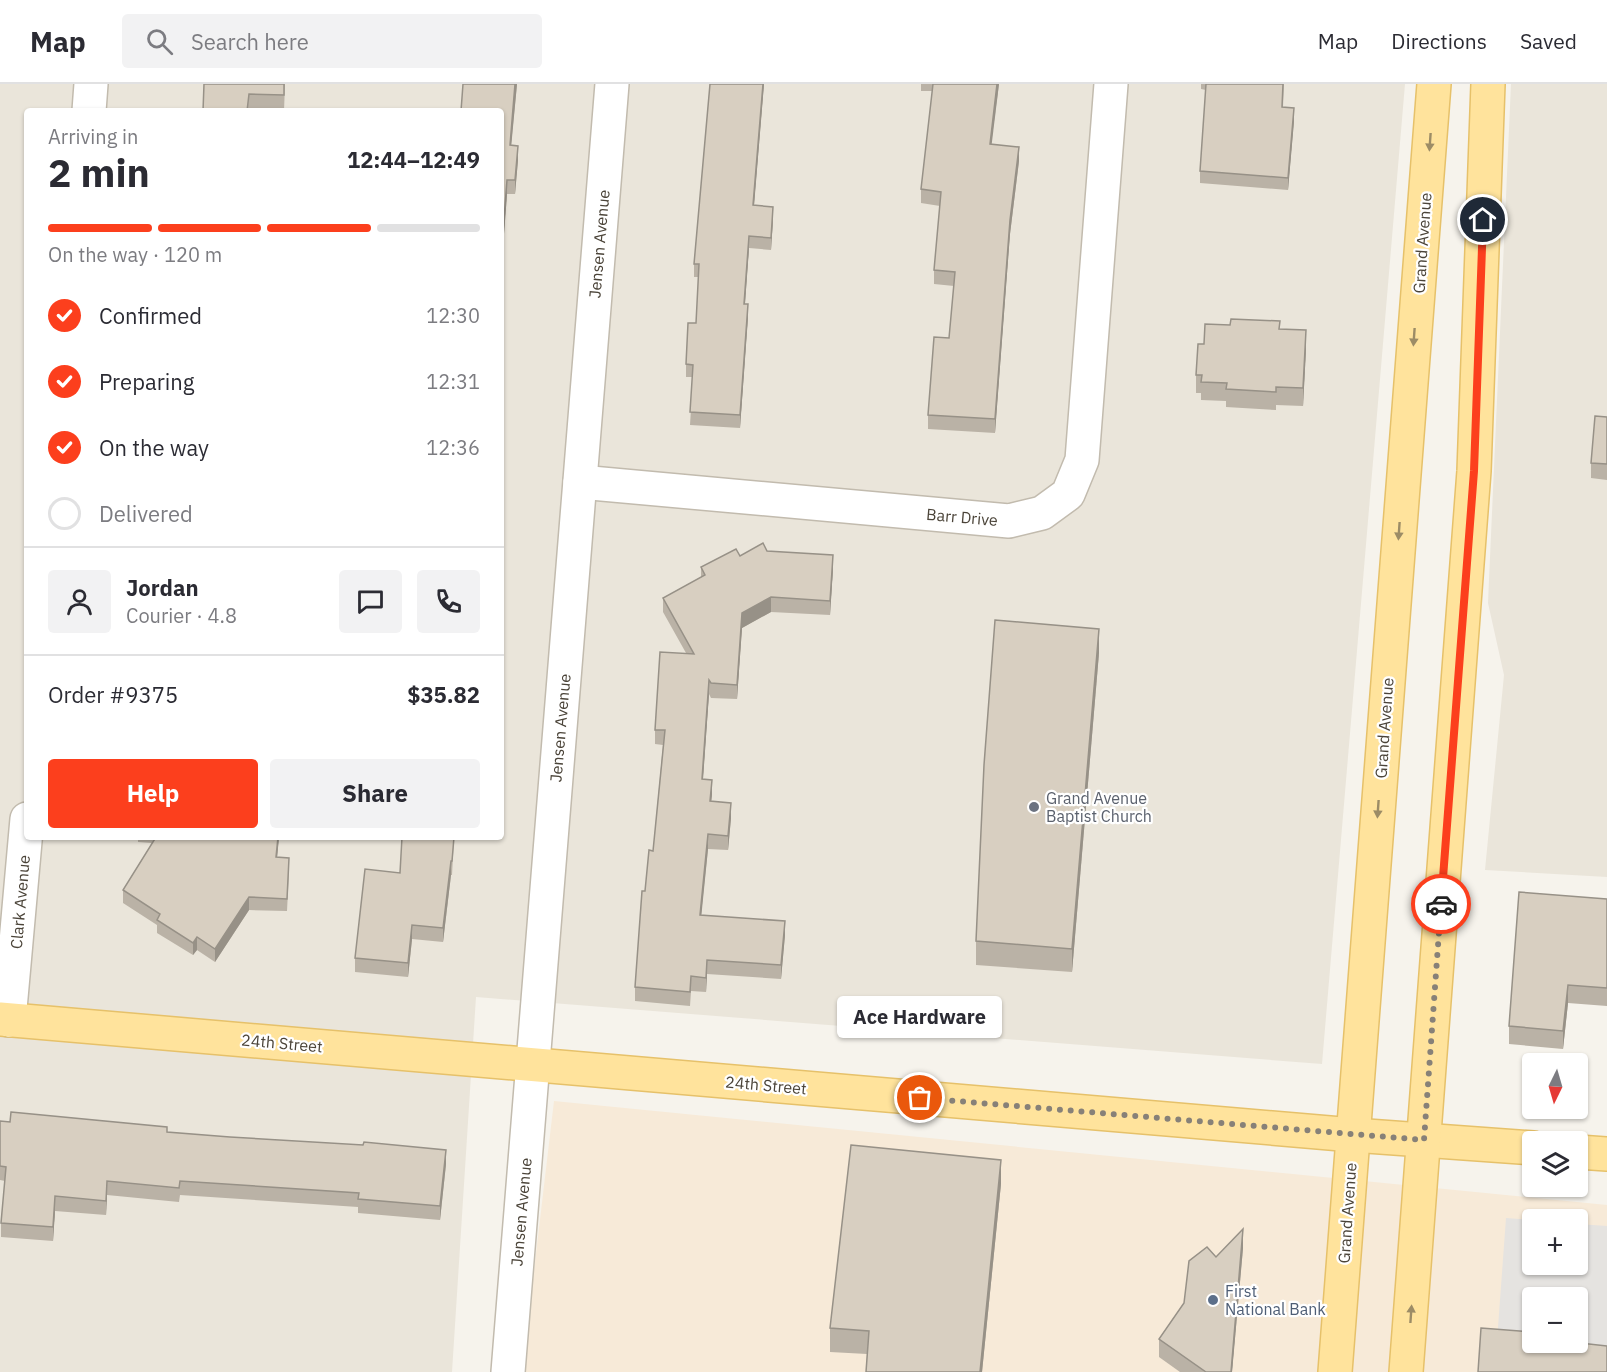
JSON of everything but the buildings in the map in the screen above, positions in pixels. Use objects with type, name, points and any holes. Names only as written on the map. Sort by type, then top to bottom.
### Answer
[{"type":"main road","name":"Grand Avenue","points":[[1335,1372],[1434,84]]},
{"type":"main road","points":[[1406,1372],[1474,471],[1488,84]]},
{"type":"main road","name":"24th Street","points":[[5,1019],[1353,1135],[1522,1147]]},
{"type":"main road","points":[[1588,1153],[1607,1154]]},
{"type":"street","points":[[89,108],[91,84]]},
{"type":"street","name":"Jensen Avenue","points":[[508,1372],[612,84]]},
{"type":"street","name":"Barr Drive","points":[[580,482],[1009,521],[1042,513],[1068,494],[1082,460],[1110,84]]},
{"type":"street","name":"Clark Avenue","points":[[5,1019],[25,840]]},
{"type":"shaded area","points":[[0,84],[1405,84],[1322,1064],[476,997],[452,1372],[0,1372]]},
{"type":"shaded area","points":[[1511,84],[1607,84],[1607,877],[1485,870],[1504,675],[1488,603]]},
{"type":"shaded area","points":[[554,1101],[1607,1205],[1607,1372],[522,1372]]},
{"type":"shaded area","points":[[1506,1218],[1522,1219],[1522,1275],[1588,1275],[1588,1225],[1607,1226],[1607,1349],[1588,1348],[1588,1287],[1522,1287],[1522,1343],[1497,1341]]},
{"type":"way so far","points":[[920,1098],[1424,1140],[1441,904]]},
{"type":"place","name":"Grand Avenue Baptist Church","points":[[1034,807]]},
{"type":"place","name":"Ace Hardware","points":[[920,1098]]},
{"type":"place","name":"First National Bank","points":[[1213,1300]]},
{"type":"route","points":[[1441,904],[1474,471],[1483,220]]}]
